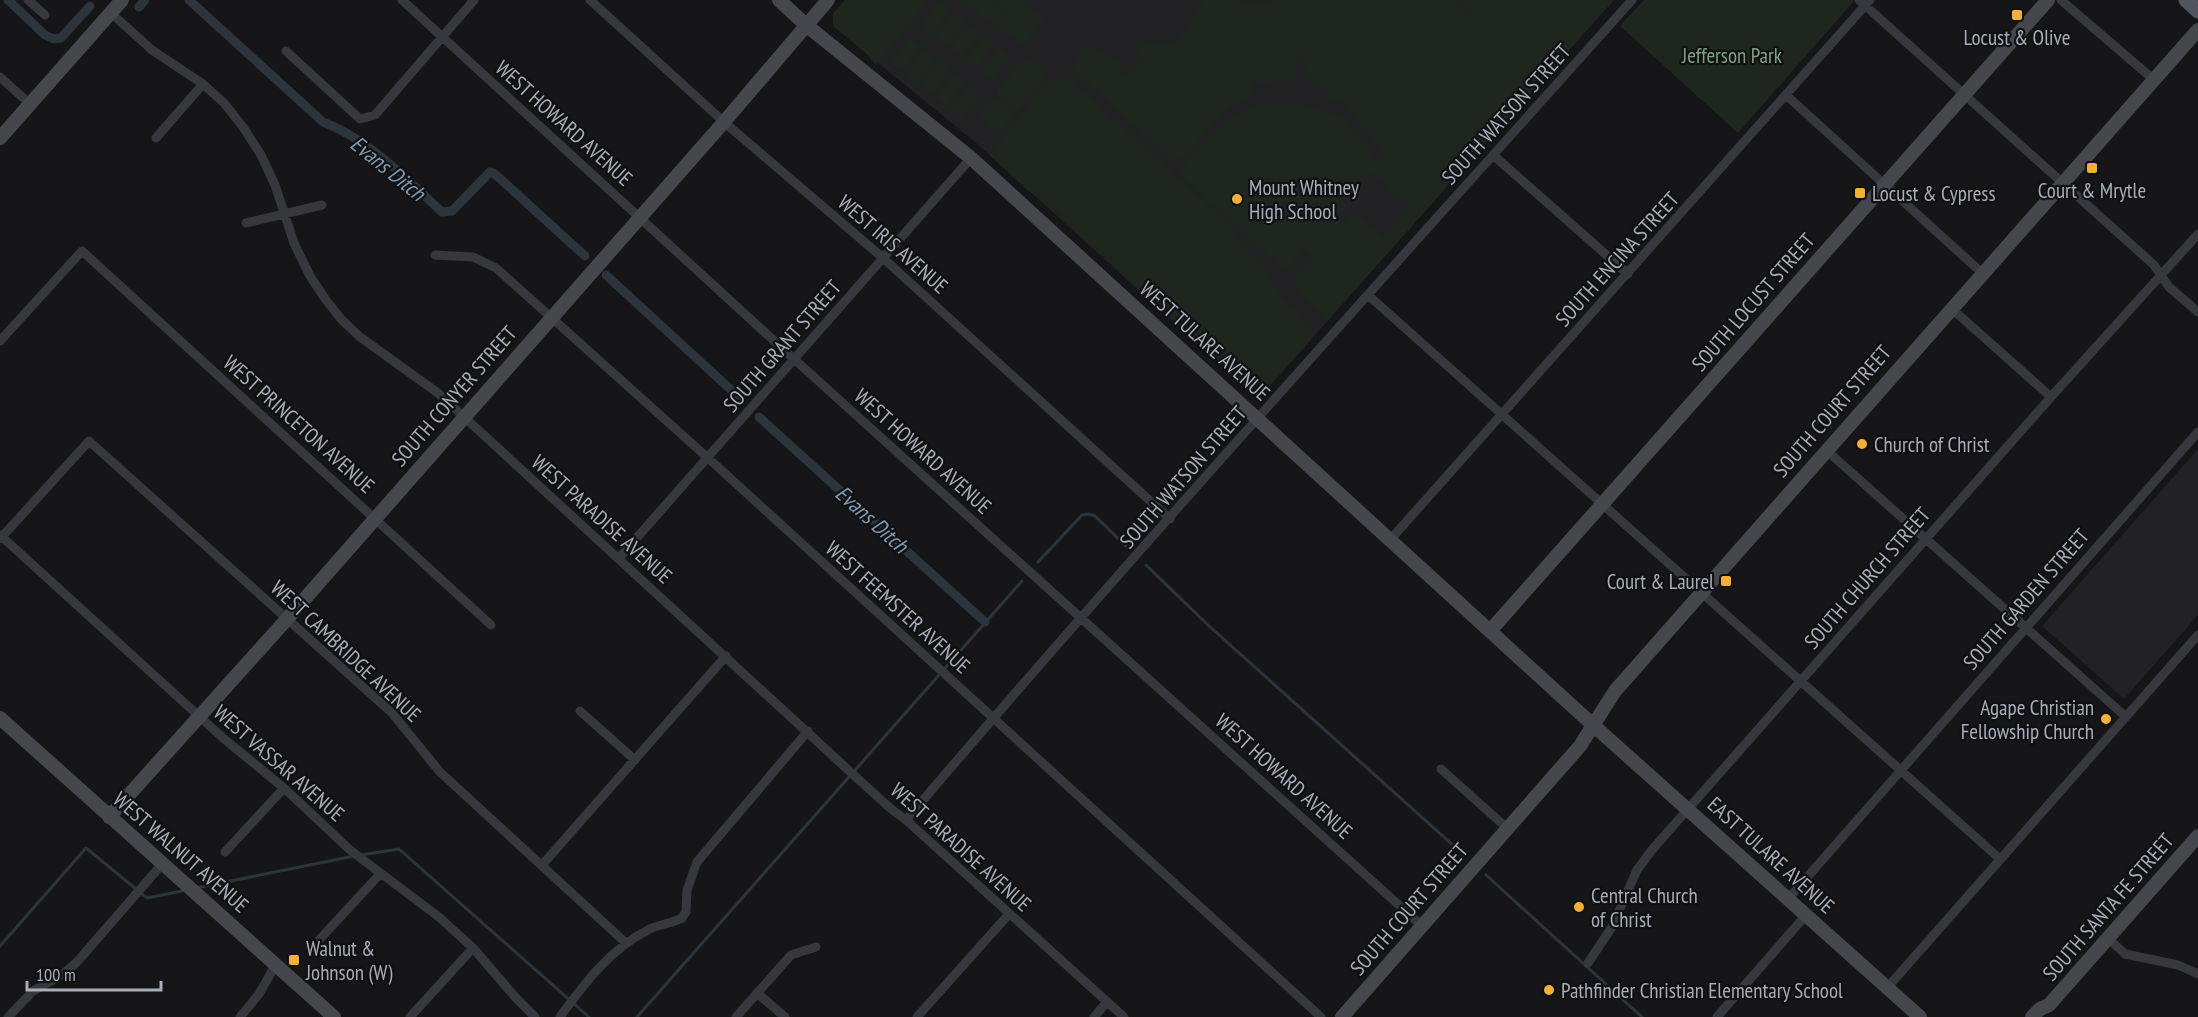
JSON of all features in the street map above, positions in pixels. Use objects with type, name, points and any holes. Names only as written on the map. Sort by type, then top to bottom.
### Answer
[{"type":"main road","points":[[2186,0],[2198,11]]},
{"type":"street","points":[[28,0],[45,15]]},
{"type":"street","points":[[0,138],[122,0]]},
{"type":"street","name":"WEST HOWARD AVENUE","points":[[402,0],[794,359],[1422,926]]},
{"type":"street","points":[[286,51],[360,119],[375,115],[474,0]]},
{"type":"street","name":"WEST IRIS AVENUE","points":[[590,0],[724,122],[883,258],[1170,519]]},
{"type":"street","name":"WEST TULARE AVENUE","points":[[779,0],[806,25],[972,158],[1593,725]]},
{"type":"street","name":"SOUTH CONYER STREET","points":[[109,817],[287,619],[724,122],[828,0]]},
{"type":"street","name":"SOUTH WATSON STREET","points":[[906,820],[993,718],[1632,0]]},
{"type":"street","name":"SOUTH LOCUST STREET","points":[[1490,631],[2048,0]]},
{"type":"street","points":[[2061,0],[2153,79]]},
{"type":"street","points":[[1865,2],[2154,265],[2169,287],[2198,312]]},
{"type":"street","name":"SOUTH ENCINA STREET","points":[[1390,540],[1628,274],[1865,2]]},
{"type":"street","name":"WEST PARADISE AVENUE","points":[[111,13],[152,50],[203,84],[224,103],[261,155],[275,185],[294,243],[310,276],[326,300],[360,337],[438,393],[890,808],[1124,1017]]},
{"type":"street","name":"SOUTH COURT STREET","points":[[1342,1017],[1580,746],[1614,691],[2198,30]]},
{"type":"street","points":[[0,77],[30,104]]},
{"type":"street","points":[[156,138],[203,84]]},
{"type":"street","points":[[1786,95],[1982,273]]},
{"type":"street","points":[[1493,155],[1628,274]]},
{"type":"street","name":"SOUTH GRANT STREET","points":[[619,558],[972,158]]},
{"type":"street","points":[[246,223],[322,205]]},
{"type":"street","name":"SOUTH CHURCH STREET","points":[[1588,963],[1612,927],[1636,870],[2050,397],[2198,234]]},
{"type":"street","name":"WEST PRINCETON AVENUE","points":[[0,341],[82,251],[491,625]]},
{"type":"street","name":"WEST FEEMSTER AVENUE","points":[[435,255],[473,257],[496,268],[708,458],[1321,1017]]},
{"type":"street","points":[[1368,295],[2000,858]]},
{"type":"street","points":[[1951,308],[2050,397]]},
{"type":"street","name":"SOUTH GARDEN STREET","points":[[1788,899],[2198,432]]},
{"type":"street","name":"WEST CAMBRIDGE AVENUE","points":[[1,536],[89,441],[392,713],[441,771],[626,943]]},
{"type":"street","points":[[1826,450],[2126,717]]},
{"type":"street","name":"WEST VASSAR AVENUE","points":[[1,536],[199,717],[284,788],[350,850],[439,917],[473,948],[535,1017]]},
{"type":"street","points":[[1887,988],[2198,635]]},
{"type":"street","points":[[542,865],[726,656]]},
{"type":"street","points":[[580,711],[635,760]]},
{"type":"street","name":"WEST WALNUT AVENUE","points":[[0,718],[334,1017]]},
{"type":"street","name":"EAST TULARE AVENUE","points":[[1593,725],[1920,1017]]},
{"type":"street","points":[[560,1017],[607,959],[626,943],[651,928],[682,918],[686,912],[689,882],[697,862],[808,732]]},
{"type":"street","points":[[1441,769],[1508,829]]},
{"type":"street","points":[[225,852],[284,788]]},
{"type":"street","name":"SOUTH SANTA FE STREET","points":[[2032,1017],[2040,1009],[2048,1011],[2108,938],[2198,836]]},
{"type":"street","points":[[9,1017],[33,991],[62,975],[77,962],[162,863]]},
{"type":"street","points":[[320,939],[380,874]]},
{"type":"street","points":[[916,1017],[1009,914]]},
{"type":"street","points":[[1717,1017],[1806,915]]},
{"type":"street","points":[[2108,938],[2125,954],[2178,965],[2198,974]]},
{"type":"street","points":[[736,1017],[791,955],[816,946]]},
{"type":"street","points":[[410,1017],[473,948]]},
{"type":"street","points":[[240,1017],[255,999],[276,964]]},
{"type":"street","points":[[757,993],[785,1017]]},
{"type":"street","points":[[1094,1017],[1107,1002]]},
{"type":"shaded area","name":"Mount Whitney High School","points":[[845,0],[1612,0],[1263,394],[1254,395],[981,147],[833,26],[833,14]]},
{"type":"shaded area","points":[[2198,449],[2198,615],[2124,699],[2042,626]]},
{"type":"green space","points":[[845,0],[928,0],[876,65],[867,54],[833,26],[833,14]]},
{"type":"green space","points":[[940,0],[951,9],[932,34],[920,25]]},
{"type":"green space","points":[[960,0],[989,0],[1033,32],[992,0],[1020,0],[1045,17],[1024,46]]},
{"type":"green space","points":[[1204,0],[1239,0],[1247,4],[1275,0],[1454,0],[1491,30],[1459,0],[1614,0],[1328,320],[1295,289],[1294,278],[1312,257],[1304,250],[1290,267],[1281,267],[1177,173],[1222,123],[1258,103],[1294,102],[1342,116],[1379,162],[1384,155],[1342,101],[1327,99],[1328,92],[1305,72],[1304,56],[1296,56],[1297,75],[1291,82],[1252,83],[1252,97],[1230,106],[1183,158],[1181,157],[1175,163],[1071,68],[1086,43],[1122,64],[1120,73],[1123,75],[1146,60],[1135,53],[1141,43],[1177,42]],"holes":[[[1371,173],[1410,206],[1384,237],[1354,210],[1340,226],[1332,219]]]},
{"type":"green space","name":"Jefferson Park","points":[[1644,0],[1854,1],[1738,133],[1620,26]]},
{"type":"green space","points":[[955,12],[966,21],[947,46],[935,36]]},
{"type":"green space","points":[[970,23],[981,33],[962,57],[950,48]]},
{"type":"green space","points":[[985,35],[996,44],[976,69],[965,60]]},
{"type":"green space","points":[[910,37],[922,46],[902,71],[890,62]]},
{"type":"green space","points":[[1000,47],[1011,56],[991,81],[980,72]]},
{"type":"green space","points":[[925,49],[936,58],[917,83],[905,74]]},
{"type":"green space","points":[[1025,56],[1048,73],[1018,111],[995,93]]},
{"type":"green space","points":[[940,61],[951,70],[932,95],[920,86]]},
{"type":"green space","points":[[955,73],[966,82],[946,107],[935,98]]},
{"type":"green space","points":[[1065,75],[1238,232],[1234,237],[1264,266],[1281,296],[1306,319],[1303,323],[1315,334],[1262,394],[1249,391],[1035,192],[1032,194],[989,155],[1045,84]]},
{"type":"green space","points":[[970,85],[981,94],[961,119],[950,110]]},
{"type":"green space","points":[[998,97],[1017,112],[1000,133],[978,115],[991,100],[994,102]]},
{"type":"waterway","name":"Evans Ditch","points":[[8,0],[45,35],[54,39],[61,38],[90,6]]},
{"type":"waterway","name":"Evans Ditch","points":[[139,7],[145,0]]},
{"type":"waterway","name":"Evans Ditch","points":[[189,0],[323,122],[372,150],[442,212],[452,211],[490,172],[495,174],[585,256]]},
{"type":"waterway","name":"Evans Ditch","points":[[606,275],[741,399]]},
{"type":"waterway","name":"Evans Ditch","points":[[759,417],[985,622]]},
{"type":"waterway","points":[[1038,562],[1082,515],[1095,516],[1126,546]]},
{"type":"waterway","points":[[1146,565],[1209,626],[1465,856]]},
{"type":"waterway","points":[[637,1017],[1022,581]]},
{"type":"waterway","points":[[0,946],[86,848],[147,898],[187,890]]},
{"type":"waterway","points":[[361,855],[399,849],[589,1017]]},
{"type":"waterway","points":[[196,888],[354,856]]},
{"type":"waterway","points":[[1486,875],[1642,1017]]},
{"type":"place","name":"Locust & Olive","points":[[2017,15]]},
{"type":"place","name":"Court & Mrytle","points":[[2092,168]]},
{"type":"place","name":"Locust & Cypress","points":[[1860,193]]},
{"type":"place","name":"Mount Whitney High School","points":[[1237,199]]},
{"type":"place","name":"Church of Christ","points":[[1862,444]]},
{"type":"place","name":"Court & Laurel","points":[[1726,581]]},
{"type":"place","name":"Agape Christian Fellowship Church","points":[[2106,719]]},
{"type":"place","name":"Central Church of Christ","points":[[1579,907]]},
{"type":"place","name":"Walnut & Johnson (W)","points":[[294,960]]},
{"type":"place","name":"Pathfinder Christian Elementary School","points":[[1549,990]]}]
